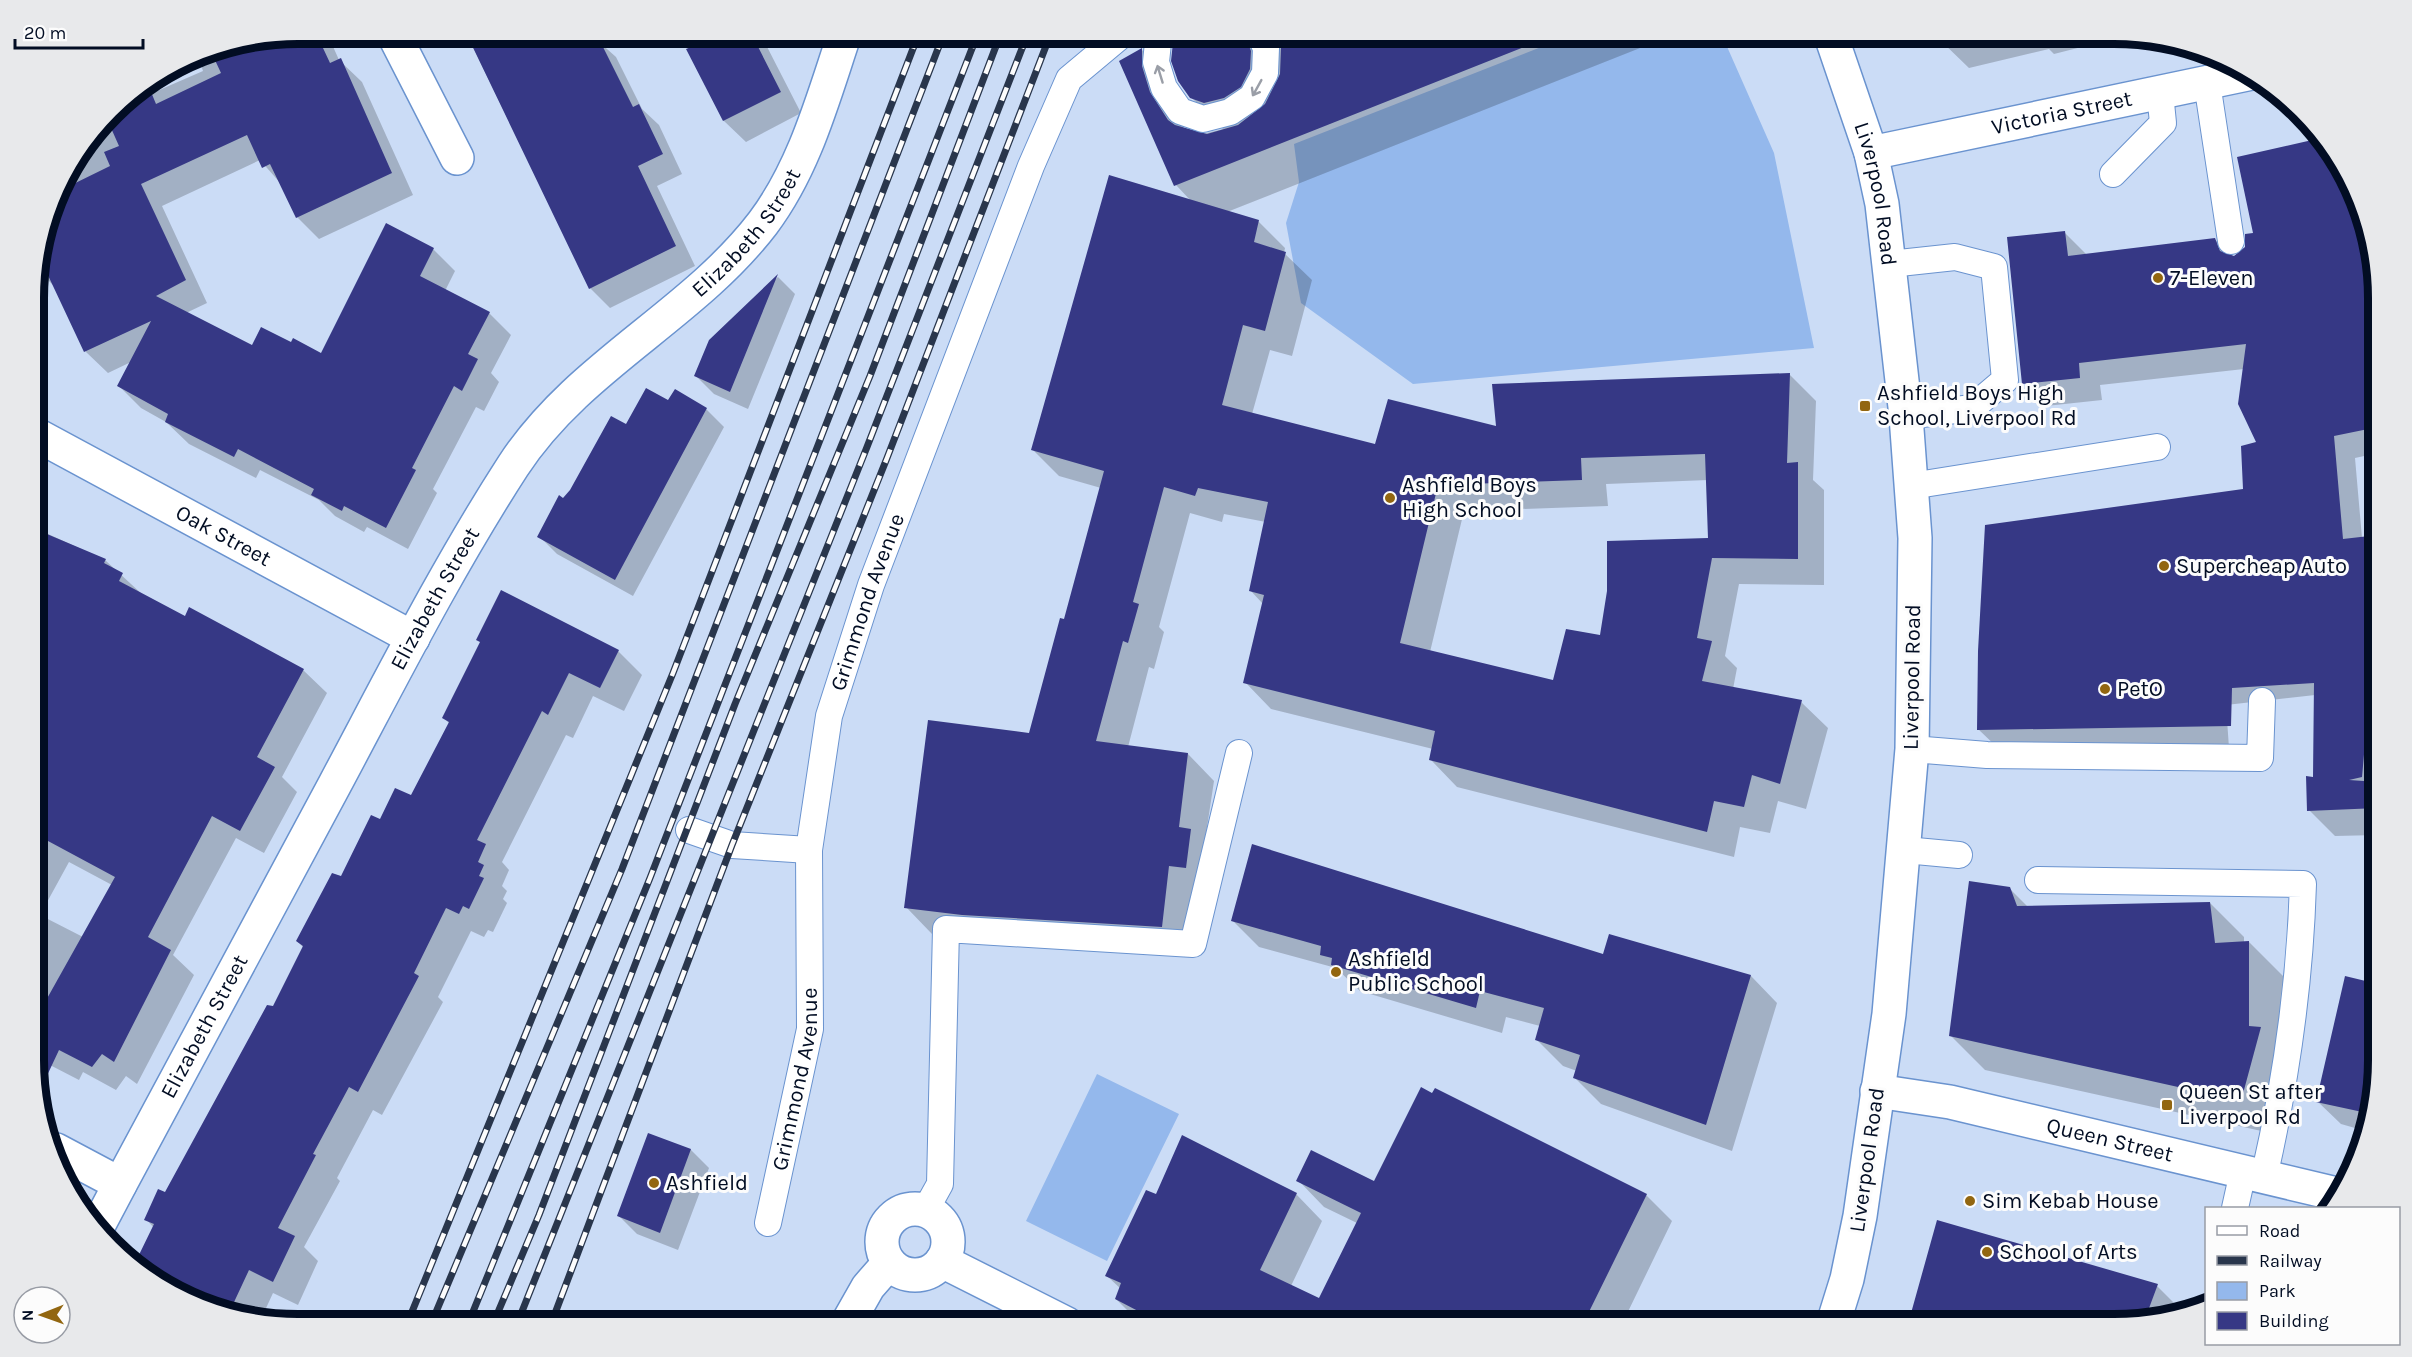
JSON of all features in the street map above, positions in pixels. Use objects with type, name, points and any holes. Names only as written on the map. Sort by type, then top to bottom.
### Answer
[{"type":"main road","points":[[399,44],[457,158]]},
{"type":"main road","name":"Elizabeth Street","points":[[101,1220],[413,638],[515,462],[575,392],[693,295],[732,259],[764,222],[788,184],[807,144],[841,44]]},
{"type":"main road","name":"Liverpool Road","points":[[1834,44],[1871,153],[1890,264],[1906,416],[1915,538],[1912,749],[1889,1014],[1860,1216],[1836,1314]]},
{"type":"main road","name":"Victoria Street","points":[[1871,153],[2238,76]]},
{"type":"main road","name":"Oak Street","points":[[44,439],[413,638]]},
{"type":"main road","name":"Queen Street","points":[[1877,1091],[1950,1102],[2331,1192]]},
{"type":"main road","points":[[61,1153],[120,1184]]},
{"type":"main road","points":[[904,1211],[925,1211],[942,1222],[946,1232],[947,1252],[935,1269],[916,1276],[906,1274],[889,1263],[882,1243],[888,1224],[904,1211]]},
{"type":"main road","points":[[942,1261],[1047,1314]]},
{"type":"main road","points":[[853,1314],[868,1287],[889,1263]]},
{"type":"lane","name":"Grimmond Avenue","points":[[768,1223],[810,1029],[808,850],[829,716],[867,596],[1031,166],[1069,79],[1111,44]]},
{"type":"lane","points":[[1158,44],[1156,62],[1164,88],[1180,111],[1203,119],[1230,112],[1252,97],[1265,73],[1264,44]]},
{"type":"lane","points":[[2207,83],[2231,241]]},
{"type":"lane","points":[[2113,174],[2163,123],[2160,93]]},
{"type":"lane","points":[[1890,264],[1955,257],[1994,267],[2005,380],[1972,408],[1906,416]]},
{"type":"lane","points":[[1911,486],[2157,447]]},
{"type":"lane","points":[[1912,749],[1987,755],[2260,758],[2262,701]]},
{"type":"lane","points":[[925,1211],[940,1184],[946,929],[1193,944],[1239,753]]},
{"type":"lane","points":[[689,830],[732,845],[808,850]]},
{"type":"lane","points":[[1905,850],[1959,855]]},
{"type":"lane","points":[[2038,880],[2303,884],[2301,936],[2281,1103],[2253,1175],[2236,1207]]},
{"type":"green space","points":[[1549,44],[1726,44],[1774,153],[1814,348],[1413,384],[1301,303],[1286,223],[1299,182],[1294,144]]},
{"type":"green space","points":[[1097,1074],[1179,1114],[1107,1261],[1026,1221]]},
{"type":"building","points":[[281,44],[321,44],[330,63],[341,58],[392,173],[296,218],[270,164],[262,168],[247,135],[141,184],[186,280],[156,296],[252,345],[261,327],[291,342],[293,338],[321,353],[386,223],[434,248],[420,276],[490,312],[468,354],[478,359],[462,391],[454,386],[412,468],[416,470],[386,528],[344,506],[342,511],[311,495],[314,489],[238,449],[234,457],[165,422],[168,414],[117,386],[151,321],[84,352],[45,270],[52,232],[70,186],[110,166],[104,152],[119,146],[110,126],[145,95],[151,92],[156,104],[221,73],[214,58],[248,48]]},
{"type":"building","points":[[471,44],[602,44],[633,107],[639,104],[663,154],[638,166],[676,246],[589,289]]},
{"type":"building","points":[[690,44],[757,44],[781,92],[723,121],[686,49],[691,47]]},
{"type":"building","points":[[1173,44],[1248,44],[1251,51],[1250,69],[1241,87],[1224,98],[1204,103],[1190,98],[1178,81],[1171,61]]},
{"type":"building","points":[[1280,44],[1531,44],[1174,186],[1119,61],[1142,48],[1142,66],[1150,92],[1168,120],[1175,125],[1207,134],[1238,125],[1265,104],[1280,74]]},
{"type":"building","points":[[2313,140],[2326,156],[2342,185],[2355,216],[2364,248],[2368,281],[2368,429],[2334,436],[2343,539],[2368,536],[2368,710],[2362,777],[2349,780],[2368,781],[2368,808],[2307,811],[2306,776],[2313,777],[2314,683],[2232,688],[2231,726],[1977,730],[1978,651],[1985,525],[2243,489],[2241,446],[2256,442],[2238,404],[2246,344],[2079,363],[2080,378],[2022,384],[2007,237],[2065,231],[2068,256],[2215,238],[2220,251],[2234,256],[2245,247],[2245,234],[2253,233],[2237,157]]},
{"type":"building","points":[[1109,175],[1259,220],[1254,242],[1286,252],[1265,331],[1243,325],[1222,405],[1375,444],[1388,399],[1496,426],[1492,384],[1790,373],[1787,463],[1798,462],[1798,559],[1712,558],[1697,638],[1712,641],[1702,681],[1802,700],[1780,784],[1752,775],[1744,807],[1714,801],[1707,832],[1429,760],[1435,731],[1243,683],[1264,595],[1249,591],[1268,502],[1198,488],[1195,496],[1164,487],[1133,602],[1139,604],[1128,643],[1123,641],[1096,741],[1188,753],[1179,827],[1191,829],[1186,868],[1169,866],[1162,927],[962,915],[904,908],[928,720],[1029,733],[1060,618],[1064,619],[1104,471],[1031,450]],"holes":[[[1705,454],[1708,538],[1607,541],[1607,591],[1600,635],[1566,629],[1553,680],[1400,643],[1438,485],[1582,480],[1581,458]]]},
{"type":"building","points":[[778,274],[730,392],[694,376],[709,340]]},
{"type":"building","points":[[646,388],[668,400],[675,389],[707,408],[615,580],[537,537],[559,495],[563,498],[570,490],[611,416],[626,424]]},
{"type":"building","points":[[44,533],[106,559],[104,563],[123,573],[119,581],[185,616],[189,607],[304,669],[257,757],[275,767],[240,831],[212,816],[148,937],[171,950],[114,1062],[102,1054],[92,1067],[59,1050],[45,1081],[44,1004],[115,877],[44,839]]},
{"type":"building","points":[[501,590],[619,650],[600,688],[569,673],[548,715],[542,711],[477,840],[486,844],[478,862],[484,865],[479,876],[484,878],[469,909],[463,906],[459,914],[446,908],[414,973],[419,976],[358,1092],[349,1087],[313,1154],[316,1155],[278,1228],[295,1236],[273,1282],[249,1270],[233,1305],[200,1294],[156,1271],[138,1257],[154,1224],[144,1220],[158,1189],[165,1192],[267,1005],[273,1006],[303,946],[296,941],[332,873],[341,876],[371,815],[380,819],[395,788],[411,795],[449,722],[442,718],[480,642],[476,640]]},
{"type":"building","points":[[1252,844],[1603,954],[1609,934],[1751,975],[1706,1125],[1573,1078],[1580,1055],[1535,1040],[1544,1008],[1480,991],[1476,1008],[1331,965],[1332,958],[1320,955],[1321,946],[1231,921]]},
{"type":"building","points":[[1969,881],[2010,887],[2017,906],[2210,902],[2215,943],[2249,941],[2249,1026],[2261,1027],[2241,1101],[1949,1036]]},
{"type":"building","points":[[2345,976],[2368,982],[2368,1076],[2363,1112],[2316,1102]]},
{"type":"building","points":[[1421,1087],[1432,1093],[1435,1088],[1647,1194],[1588,1314],[1144,1314],[1115,1299],[1121,1283],[1105,1276],[1146,1190],[1156,1194],[1182,1135],[1297,1193],[1260,1270],[1319,1298],[1361,1213],[1296,1181],[1311,1150],[1374,1181]]},
{"type":"building","name":"Ashfield","points":[[648,1133],[691,1149],[660,1233],[617,1216]]},
{"type":"building","name":"School of Arts","points":[[1937,1220],[2158,1284],[2148,1311],[2114,1314],[1911,1314]]},
{"type":"railway","points":[[411,1314],[673,673],[915,44]]},
{"type":"railway","points":[[435,1314],[622,869],[940,44]]},
{"type":"railway","points":[[472,1314],[650,878],[974,44]]},
{"type":"railway","points":[[497,1314],[539,1215],[735,704],[870,376],[997,44]]},
{"type":"railway","points":[[521,1314],[867,447],[1024,44]]},
{"type":"railway","points":[[555,1314],[732,845],[887,458],[1047,44]]},
{"type":"place","name":"7-Eleven","points":[[2158,278]]},
{"type":"place","name":"Ashfield Boys High School, Liverpool Rd","points":[[1865,406]]},
{"type":"place","name":"Ashfield Boys High School","points":[[1390,498]]},
{"type":"place","name":"Supercheap Auto","points":[[2164,566]]},
{"type":"place","name":"PetO","points":[[2105,689]]},
{"type":"place","name":"Ashfield Public School","points":[[1336,972]]},
{"type":"place","name":"Queen St after Liverpool Rd","points":[[2167,1105]]},
{"type":"place","name":"Ashfield","points":[[654,1183]]},
{"type":"place","name":"Sim Kebab House","points":[[1970,1201]]},
{"type":"place","name":"School of Arts","points":[[1987,1252]]}]
